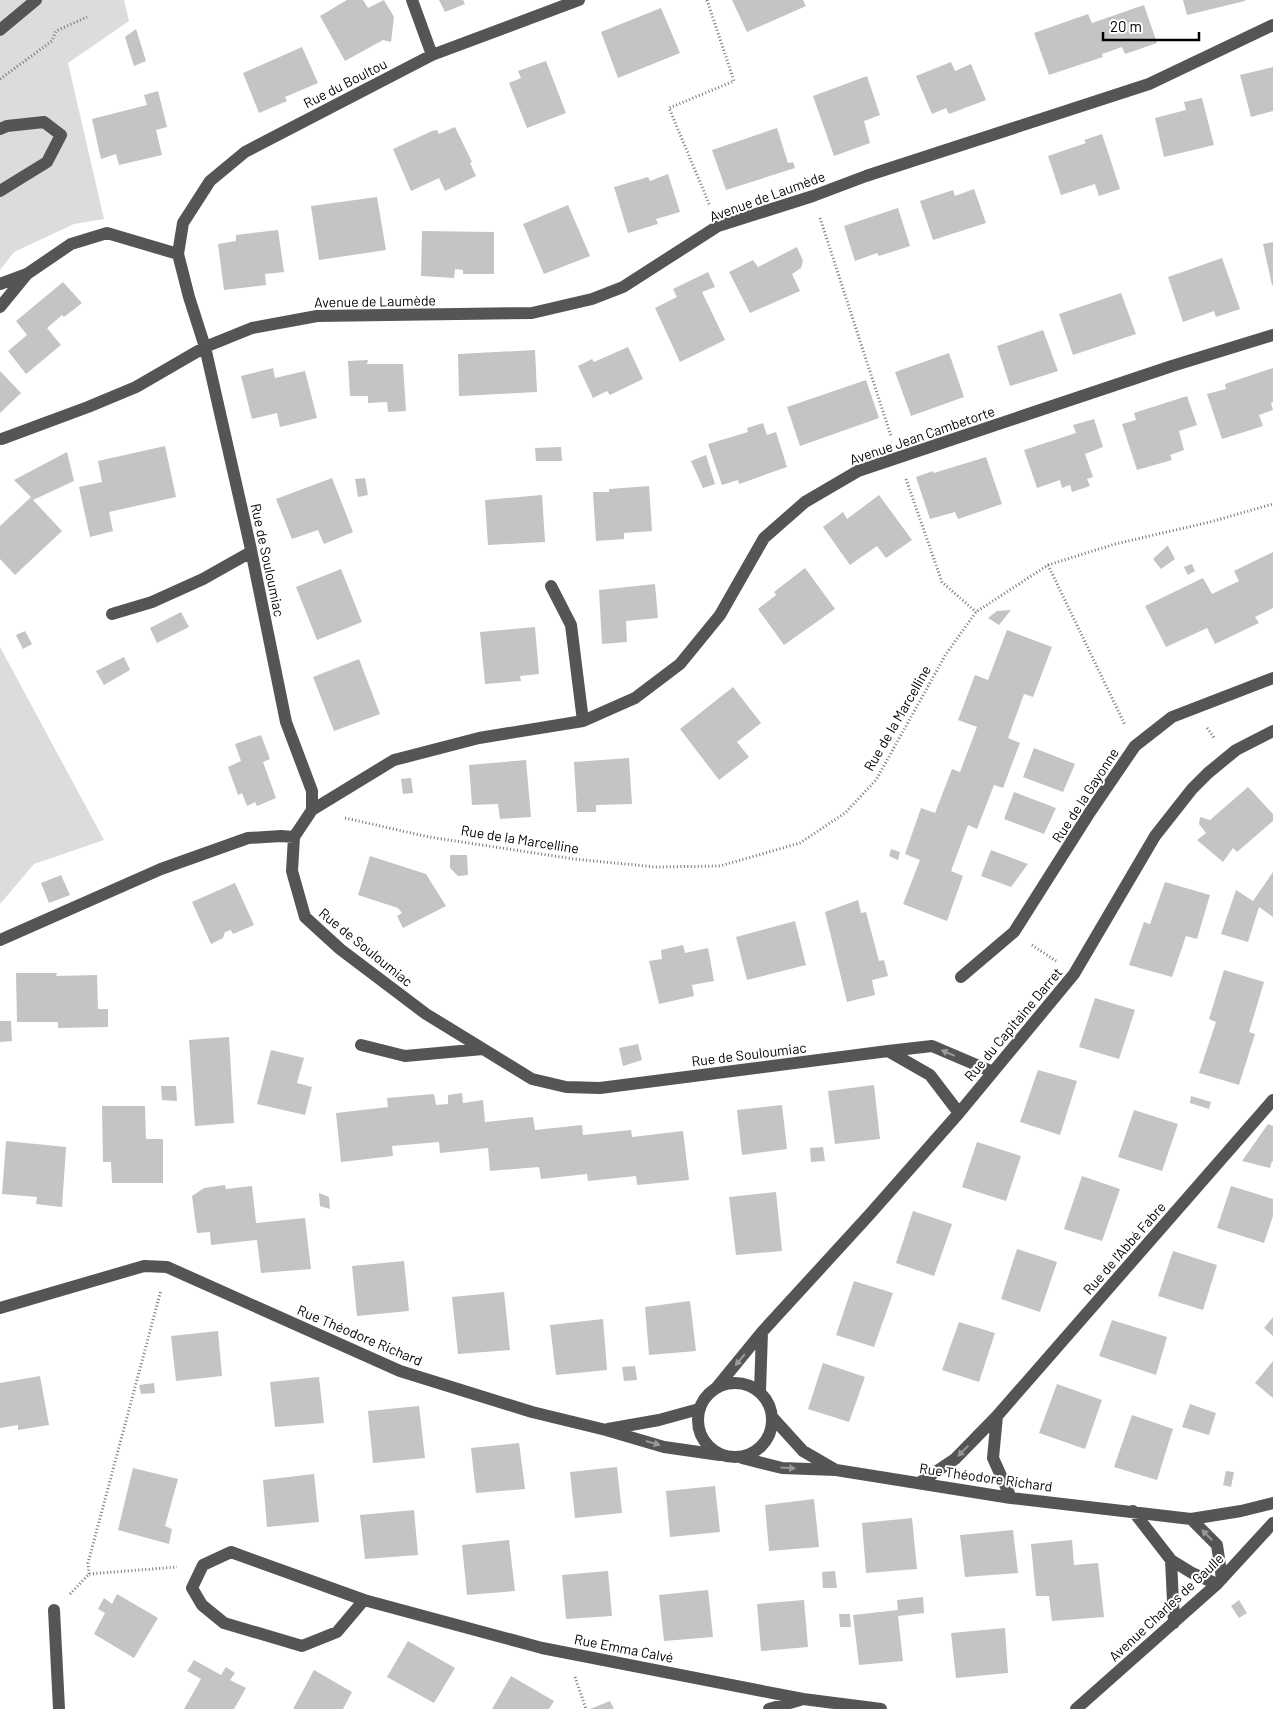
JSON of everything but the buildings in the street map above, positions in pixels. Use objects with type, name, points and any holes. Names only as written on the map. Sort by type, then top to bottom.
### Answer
[{"type":"street","points":[[0,30],[36,0]]},
{"type":"street","points":[[412,0],[432,55]]},
{"type":"street","name":"Rue du Boultou","points":[[178,254],[183,223],[210,181],[246,152],[432,55],[579,0]]},
{"type":"street","name":"Avenue de Laumède","points":[[2,439],[88,407],[136,386],[204,347],[252,328],[317,316],[532,313],[592,300],[623,286],[718,226],[1149,84],[1273,24]]},
{"type":"street","points":[[0,129],[7,126],[44,122],[61,135],[47,162],[0,191]]},
{"type":"street","points":[[0,284],[27,274],[71,244],[106,233],[178,254]]},
{"type":"street","name":"Rue de Souloumiac","points":[[178,254],[204,347],[251,552],[286,722],[312,791],[312,810]]},
{"type":"street","points":[[0,307],[27,274]]},
{"type":"street","name":"Avenue Jean Cambetorte","points":[[312,810],[394,760],[479,738],[583,721],[635,698],[680,664],[720,615],[764,538],[805,502],[858,472],[1172,366],[1273,335]]},
{"type":"street","points":[[112,614],[152,602],[204,579],[251,552]]},
{"type":"street","points":[[552,586],[571,625],[583,721]]},
{"type":"street","name":"Rue de la Gayonne","points":[[961,977],[1014,932],[1090,812],[1135,746],[1172,717],[1273,678]]},
{"type":"street","name":"Rue du Capitaine Darret","points":[[717,1387],[762,1332],[870,1214],[959,1112],[1074,974],[1155,836],[1192,789],[1236,750],[1273,731]]},
{"type":"street","points":[[0,940],[161,869],[248,838],[294,837],[312,810]]},
{"type":"street","name":"Rue de Souloumiac","points":[[294,837],[292,871],[305,917],[340,949],[426,1014],[532,1079],[566,1087],[600,1088],[932,1046],[993,1072]]},
{"type":"street","points":[[361,1046],[404,1056],[483,1049]]},
{"type":"street","points":[[888,1051],[930,1075],[959,1112]]},
{"type":"street","name":"Rue de l'Abbé Fabre","points":[[919,1483],[955,1459],[997,1416],[1273,1100]]},
{"type":"street","name":"Rue Théodore Richard","points":[[0,1308],[144,1266],[167,1267],[400,1371],[532,1412],[606,1430],[664,1447],[720,1455]]},
{"type":"street","points":[[760,1391],[762,1332]]},
{"type":"street","points":[[739,1383],[760,1391],[769,1403],[773,1418],[765,1444],[742,1458],[720,1455],[700,1436],[699,1409],[706,1397],[717,1387],[739,1383]]},
{"type":"street","name":"Rue Théodore Richard","points":[[606,1430],[659,1420],[699,1409]]},
{"type":"street","points":[[997,1416],[993,1458],[1010,1498]]},
{"type":"street","name":"Rue Théodore Richard","points":[[773,1418],[803,1451],[836,1470]]},
{"type":"street","name":"Rue Théodore Richard","points":[[742,1458],[782,1468],[836,1470],[1010,1498],[1191,1519],[1241,1511],[1273,1503]]},
{"type":"street","points":[[1133,1511],[1171,1560],[1192,1573],[1220,1581],[1217,1545],[1191,1519]]},
{"type":"street","name":"Avenue Charles de Gaulle","points":[[1076,1709],[1220,1581],[1273,1523]]},
{"type":"street","name":"Rue Emma Calvé","points":[[202,1565],[231,1552],[364,1600],[542,1648],[803,1699],[882,1709]]},
{"type":"street","points":[[1171,1560],[1174,1623]]},
{"type":"street","points":[[202,1565],[192,1588],[202,1605],[224,1623],[302,1646],[337,1632],[364,1600]]},
{"type":"street","points":[[54,1610],[60,1709]]},
{"type":"street","points":[[769,1709],[803,1699]]},
{"type":"path","points":[[707,0],[734,81],[669,108],[718,226]]},
{"type":"path","points":[[0,79],[52,41],[56,31],[87,17]]},
{"type":"path","points":[[813,196],[898,458],[942,582],[976,612]]},
{"type":"path","name":"Rue de la Marcelline","points":[[312,810],[429,837],[574,859],[656,867],[720,866],[800,843],[845,813],[876,780],[946,654],[976,612],[1048,565],[1114,544],[1210,522],[1273,504]]},
{"type":"path","points":[[1048,565],[1135,746]]},
{"type":"path","points":[[1207,727],[1217,741]]},
{"type":"path","points":[[1030,944],[1049,957]]},
{"type":"path","points":[[89,1574],[88,1562],[162,1286]]},
{"type":"path","points":[[54,1610],[89,1574],[202,1565]]},
{"type":"shaded area","points":[[0,0],[124,0],[129,21],[68,63],[104,219],[74,224],[14,252],[0,270]]},
{"type":"shaded area","points":[[0,647],[104,840],[34,864],[0,904]]}]
